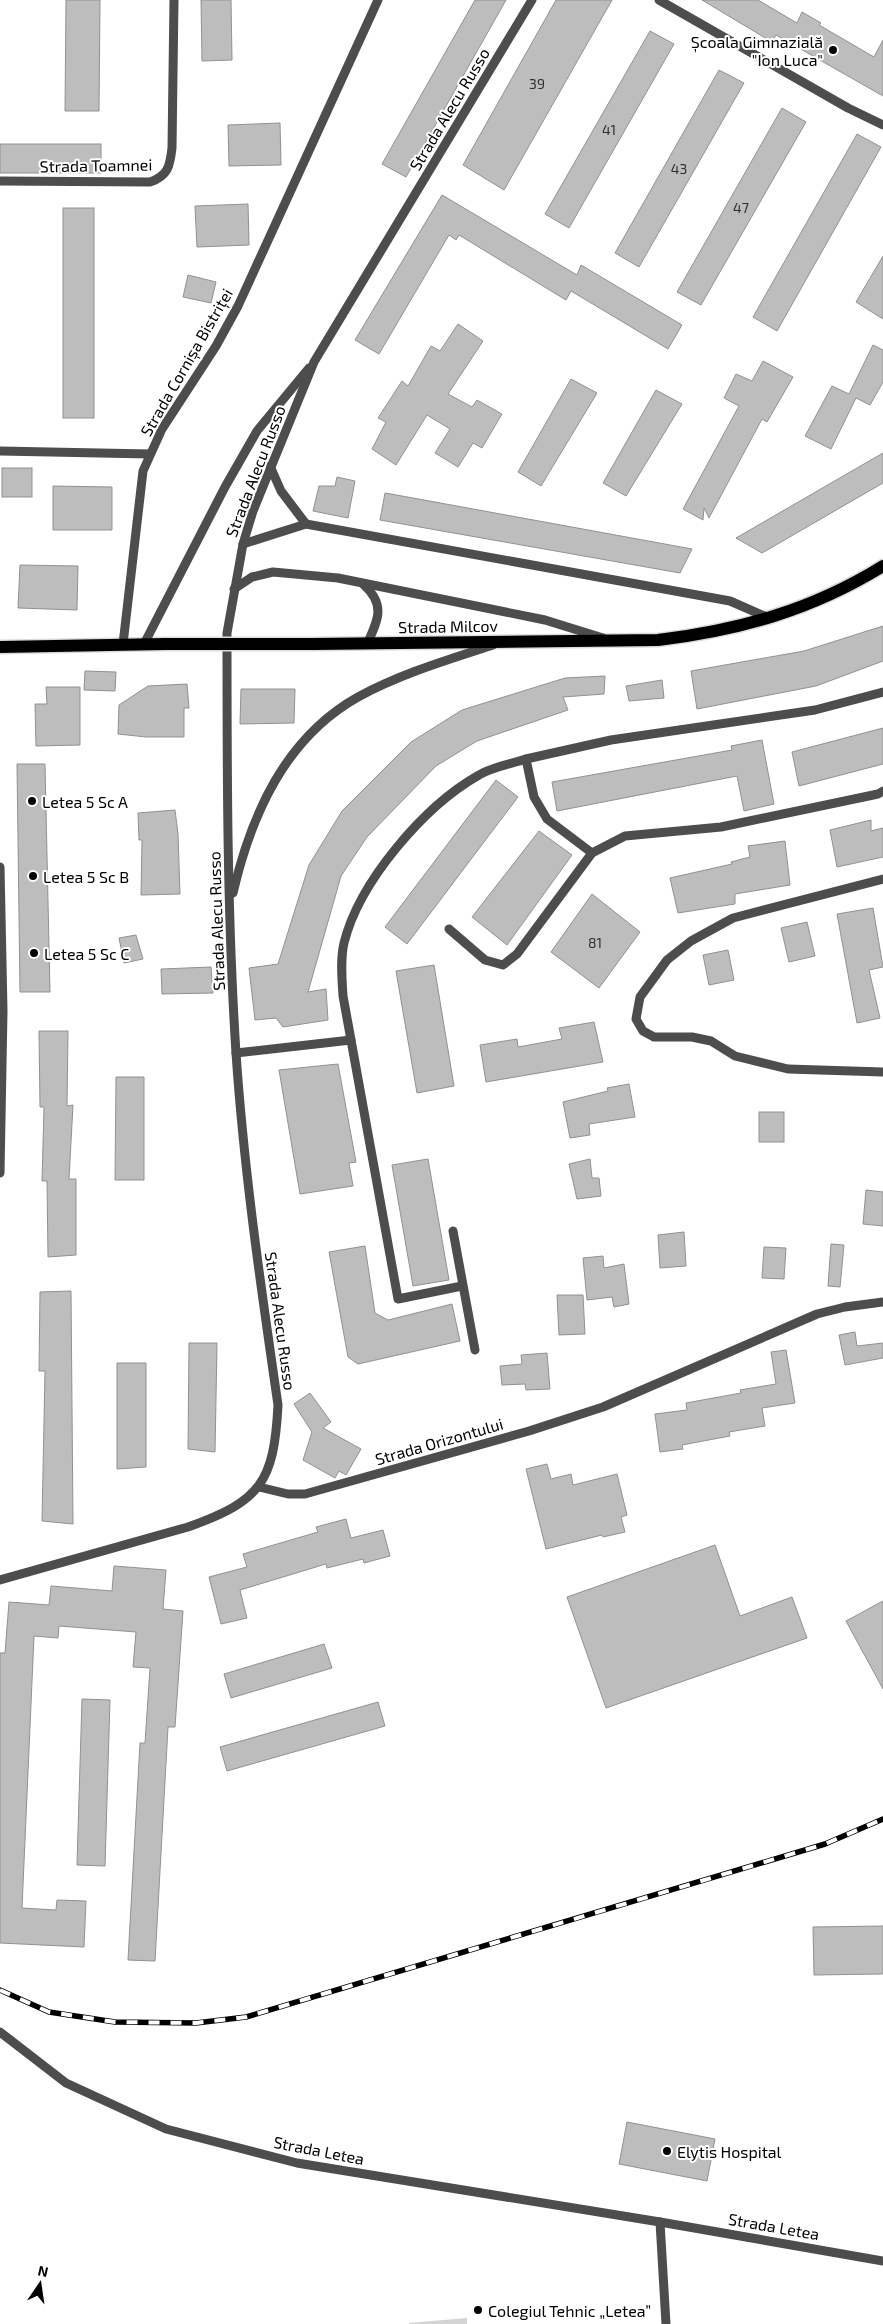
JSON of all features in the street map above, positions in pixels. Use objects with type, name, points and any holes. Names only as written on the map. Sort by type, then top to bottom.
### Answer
[{"type":"main road","name":"Strada Milcov","points":[[0,646],[658,640],[694,635],[771,618],[808,604],[883,566]]},
{"type":"street","name":"Strada Toamnei","points":[[0,181],[150,182],[160,179],[167,172],[172,148],[174,0]]},
{"type":"street","name":"Strada Cornișa Bistriței","points":[[123,644],[140,490],[150,454],[162,429],[216,346],[238,306],[378,0]]},
{"type":"street","name":"Strada Alecu Russo","points":[[259,1488],[269,1466],[276,1439],[278,1405],[249,1192],[236,1053],[229,908],[227,633],[234,589],[243,544],[270,466],[314,362],[532,0]]},
{"type":"street","points":[[659,0],[848,108],[883,125]]},
{"type":"street","name":"Strada Alecu Russo","points":[[144,644],[212,512],[257,431],[314,362]]},
{"type":"street","points":[[0,451],[150,454]]},
{"type":"street","points":[[270,466],[281,490],[306,524]]},
{"type":"street","points":[[243,544],[306,524],[730,601],[771,618]]},
{"type":"street","points":[[234,589],[252,578],[273,572],[338,578],[364,585],[436,597],[544,620],[608,640]]},
{"type":"street","points":[[364,585],[373,593],[379,608],[377,623],[367,644]]},
{"type":"street","points":[[229,908],[240,861],[258,810],[276,779],[308,737],[329,716],[378,687],[424,668],[506,641]]},
{"type":"street","points":[[462,1286],[398,1298],[343,996],[341,970],[343,945],[352,918],[364,893],[423,818],[447,796],[480,774],[526,760],[611,740],[815,710],[883,692]]},
{"type":"street","points":[[526,760],[534,797],[547,819],[592,853]]},
{"type":"street","points":[[448,929],[485,960],[503,964],[517,954],[592,853],[625,836],[721,827],[878,794],[883,791]]},
{"type":"street","points":[[0,866],[2,1012],[0,1173]]},
{"type":"street","points":[[883,879],[733,918],[691,941],[667,960],[640,997],[636,1019],[643,1031],[654,1037],[692,1037],[711,1041],[735,1056],[788,1069],[883,1072]]},
{"type":"street","points":[[236,1053],[351,1040]]},
{"type":"street","points":[[453,1231],[475,1350]]},
{"type":"street","name":"Strada Orizontului","points":[[259,1488],[288,1494],[305,1494],[529,1431],[603,1407],[817,1314],[845,1306],[883,1302]]},
{"type":"street","points":[[0,1580],[188,1528],[214,1518],[236,1506],[259,1488]]},
{"type":"street","name":"Strada Letea","points":[[0,2032],[66,2083],[166,2129],[296,2163],[660,2222],[883,2261]]},
{"type":"street","points":[[660,2222],[666,2324]]},
{"type":"shaded area","points":[[467,2318],[467,2324],[409,2324],[409,2323]]},
{"type":"building","points":[[66,0],[100,0],[99,111],[65,111]]},
{"type":"building","points":[[201,0],[231,0],[232,60],[202,61]]},
{"type":"building","points":[[475,0],[506,0],[406,177],[382,164]]},
{"type":"building","points":[[556,0],[612,0],[504,190],[463,165]]},
{"type":"building","name":"Școala Gimnazială \"Ion Luca\"","points":[[702,0],[758,0],[797,23],[802,12],[821,23],[819,25],[874,57],[883,40],[883,96],[776,35],[772,42]]},
{"type":"building","points":[[650,31],[674,44],[569,228],[545,214]]},
{"type":"building","points":[[719,70],[744,83],[639,267],[615,253]]},
{"type":"building","points":[[782,108],[806,122],[701,305],[677,292]]},
{"type":"building","points":[[280,123],[281,165],[229,166],[228,125]]},
{"type":"building","points":[[857,134],[881,147],[777,331],[753,317]]},
{"type":"building","points":[[0,144],[101,144],[101,173],[0,173]]},
{"type":"building","points":[[442,195],[577,275],[581,265],[682,325],[668,349],[571,291],[566,300],[459,235],[456,240],[449,235],[379,354],[355,340]]},
{"type":"building","points":[[248,204],[249,245],[197,247],[195,206]]},
{"type":"building","points":[[63,208],[94,208],[94,418],[63,418]]},
{"type":"building","points":[[883,256],[883,319],[856,302]]},
{"type":"building","points":[[188,275],[216,282],[211,303],[183,297]]},
{"type":"building","points":[[458,324],[483,341],[448,394],[472,407],[477,400],[502,414],[482,448],[473,443],[458,467],[435,453],[450,429],[427,415],[396,465],[372,449],[386,422],[378,418],[402,381],[408,386],[431,346],[440,351]]},
{"type":"building","points":[[873,345],[883,350],[883,382],[870,405],[856,398],[831,449],[805,436],[832,386],[849,394]]},
{"type":"building","points":[[763,361],[793,377],[767,422],[762,419],[709,518],[704,508],[703,520],[683,509],[739,406],[724,398],[736,374],[752,381]]},
{"type":"building","points":[[571,379],[597,393],[541,486],[518,472]]},
{"type":"building","points":[[656,390],[682,404],[626,496],[603,483]]},
{"type":"building","points":[[883,453],[883,483],[762,553],[736,538]]},
{"type":"building","points":[[2,468],[32,468],[32,497],[2,497]]},
{"type":"building","points":[[337,477],[355,481],[348,518],[313,511],[319,486],[335,486]]},
{"type":"building","points":[[53,486],[112,487],[112,530],[53,530]]},
{"type":"building","points":[[385,493],[692,549],[680,573],[380,520]]},
{"type":"building","points":[[20,565],[78,566],[77,610],[18,608]]},
{"type":"building","points":[[883,626],[883,661],[816,686],[697,709],[691,671],[804,651]]},
{"type":"building","points":[[85,671],[116,672],[115,691],[84,690]]},
{"type":"building","points":[[605,676],[604,694],[563,697],[568,710],[477,741],[436,766],[367,837],[341,876],[308,992],[326,989],[328,1020],[283,1027],[276,1018],[255,1020],[249,968],[278,964],[309,865],[342,811],[411,742],[462,710],[565,678]]},
{"type":"building","points":[[662,680],[664,698],[629,701],[626,686]]},
{"type":"building","points":[[187,684],[189,708],[184,708],[184,737],[146,737],[118,734],[119,705],[148,686]]},
{"type":"building","points":[[46,687],[80,687],[80,745],[36,746],[35,704],[47,704]]},
{"type":"building","points":[[241,689],[295,689],[294,723],[240,724]]},
{"type":"building","points":[[883,728],[883,764],[799,786],[792,752]]},
{"type":"building","points":[[762,740],[774,804],[744,811],[737,776],[557,811],[552,782],[732,750],[731,746]]},
{"type":"building","points":[[17,764],[45,764],[50,992],[20,992]]},
{"type":"building","points":[[496,780],[518,797],[407,944],[385,927]]},
{"type":"building","points":[[175,810],[178,834],[180,894],[141,895],[142,840],[139,840],[138,813]]},
{"type":"building","points":[[871,820],[871,831],[883,828],[883,857],[837,867],[830,830]]},
{"type":"building","points":[[539,831],[572,855],[507,945],[472,917]]},
{"type":"building","points":[[785,841],[790,885],[735,894],[735,904],[678,913],[670,878],[732,864],[731,862],[750,857],[748,846]]},
{"type":"building","points":[[592,894],[640,932],[599,988],[551,952]]},
{"type":"building","points":[[873,908],[883,967],[869,970],[880,1018],[857,1023],[837,914]]},
{"type":"building","points":[[807,922],[815,956],[789,962],[781,928]]},
{"type":"building","points":[[136,935],[143,959],[124,963],[119,938]]},
{"type":"building","points":[[728,950],[734,980],[709,985],[703,955]]},
{"type":"building","points":[[434,965],[454,1086],[417,1093],[396,971]]},
{"type":"building","points":[[211,967],[213,993],[162,994],[161,969]]},
{"type":"building","points":[[594,1022],[603,1062],[486,1082],[480,1045],[517,1039],[518,1047],[562,1039],[559,1028]]},
{"type":"building","points":[[39,1031],[68,1031],[67,1106],[73,1105],[69,1179],[76,1179],[76,1255],[48,1257],[47,1181],[42,1181],[44,1107],[40,1107]]},
{"type":"building","points":[[338,1064],[356,1162],[349,1163],[353,1186],[300,1194],[279,1070]]},
{"type":"building","points":[[116,1077],[144,1077],[144,1180],[115,1180]]},
{"type":"building","points":[[629,1084],[635,1117],[589,1124],[590,1135],[570,1138],[563,1102],[608,1091],[607,1088]]},
{"type":"building","points":[[759,1112],[784,1112],[784,1142],[759,1142]]},
{"type":"building","points":[[428,1159],[449,1280],[413,1286],[392,1165]]},
{"type":"building","points":[[590,1159],[592,1178],[599,1178],[601,1196],[577,1199],[569,1164]]},
{"type":"building","points":[[866,1190],[883,1192],[883,1226],[863,1224]]},
{"type":"building","points":[[684,1232],[686,1266],[660,1268],[658,1235]]},
{"type":"building","points":[[831,1244],[844,1245],[840,1287],[828,1286]]},
{"type":"building","points":[[365,1246],[375,1313],[388,1320],[452,1304],[460,1341],[358,1364],[348,1357],[329,1252]]},
{"type":"building","points":[[764,1247],[786,1248],[784,1279],[762,1278]]},
{"type":"building","points":[[603,1256],[604,1268],[624,1264],[629,1304],[614,1307],[612,1297],[587,1300],[583,1258]]},
{"type":"building","points":[[71,1291],[73,1524],[42,1521],[45,1371],[39,1371],[40,1292]]},
{"type":"building","points":[[557,1295],[583,1295],[585,1334],[559,1335]]},
{"type":"building","points":[[855,1332],[857,1346],[883,1343],[883,1358],[845,1365],[839,1335]]},
{"type":"building","points":[[189,1343],[217,1343],[215,1452],[188,1449]]},
{"type":"building","points":[[786,1350],[795,1403],[762,1408],[765,1426],[729,1432],[730,1436],[682,1445],[683,1449],[660,1452],[655,1414],[687,1410],[686,1403],[741,1393],[740,1390],[776,1384],[771,1352]]},
{"type":"building","points":[[547,1353],[550,1389],[526,1390],[525,1384],[502,1385],[500,1366],[522,1364],[521,1355]]},
{"type":"building","points":[[117,1363],[146,1363],[146,1467],[117,1469]]},
{"type":"building","points":[[310,1393],[331,1422],[323,1428],[361,1449],[346,1475],[339,1471],[335,1478],[303,1460],[312,1432],[294,1404]]},
{"type":"building","points":[[547,1464],[551,1479],[571,1474],[573,1485],[617,1474],[627,1515],[621,1517],[625,1532],[603,1537],[602,1535],[546,1549],[526,1469]]},
{"type":"building","points":[[346,1519],[351,1538],[383,1530],[390,1556],[364,1563],[363,1559],[327,1568],[326,1564],[240,1590],[247,1618],[221,1624],[209,1577],[247,1567],[243,1554],[318,1532],[316,1527]]},
{"type":"building","points":[[715,1545],[740,1616],[792,1597],[807,1638],[606,1708],[567,1597]]},
{"type":"building","points":[[114,1566],[166,1570],[163,1609],[183,1611],[175,1727],[168,1727],[155,1961],[128,1960],[140,1743],[145,1743],[150,1668],[133,1667],[136,1632],[59,1626],[58,1638],[34,1636],[22,1908],[56,1910],[57,1900],[86,1901],[84,1947],[0,1943],[0,1653],[5,1653],[9,1602],[49,1605],[51,1586],[112,1591]]},
{"type":"building","points":[[883,1601],[883,1689],[846,1621]]},
{"type":"building","points":[[324,1644],[332,1668],[231,1698],[224,1674]]},
{"type":"building","points":[[82,1699],[110,1700],[105,1866],[77,1865]]},
{"type":"building","points":[[378,1702],[385,1726],[227,1771],[220,1747]]},
{"type":"building","points":[[883,1926],[883,1974],[814,1975],[813,1927]]},
{"type":"building","name":"Elytis Hospital","points":[[627,2122],[715,2139],[707,2181],[619,2164]]},
{"type":"railway","points":[[0,1990],[49,2012],[115,2022],[196,2023],[246,2017],[825,1844],[883,1819]]},
{"type":"place","name":"Școala Gimnazială \"Ion Luca\"","points":[[833,50]]},
{"type":"place","name":"Letea 5 Sc A","points":[[32,801]]},
{"type":"place","name":"Letea 5 Sc B","points":[[33,876]]},
{"type":"place","name":"Letea 5 Sc C","points":[[34,953]]},
{"type":"place","name":"Elytis Hospital","points":[[667,2151]]},
{"type":"place","name":"Colegiul Tehnic „Letea”","points":[[478,2310]]}]
